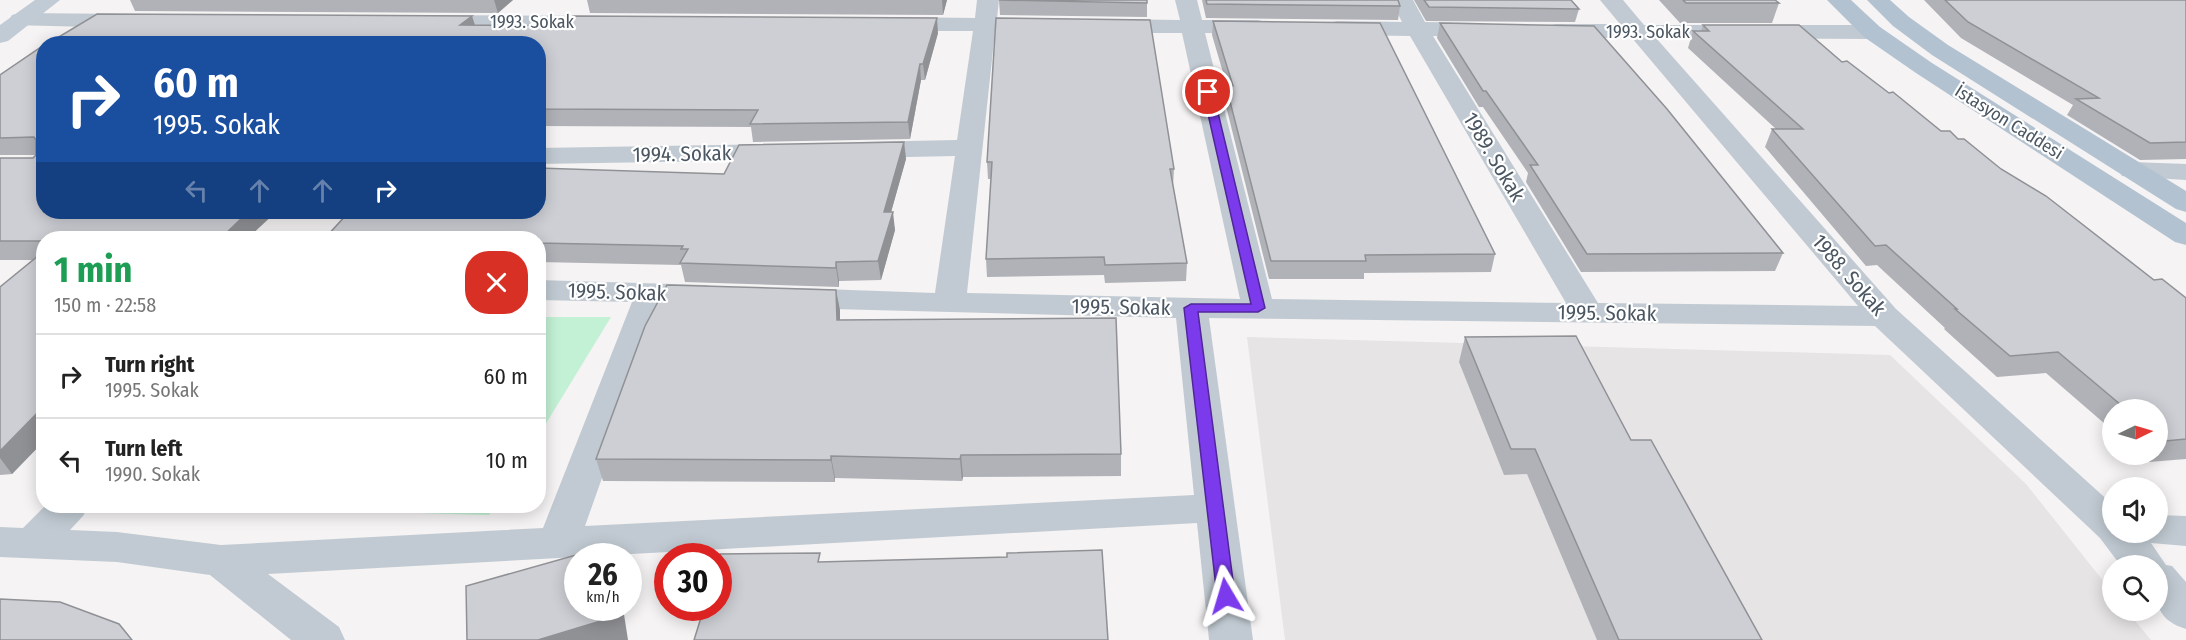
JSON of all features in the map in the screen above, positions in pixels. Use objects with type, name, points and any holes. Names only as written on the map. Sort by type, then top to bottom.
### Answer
[{"type":"main road","points":[[0,36],[48,0]]},
{"type":"main road","name":"İstasyon Caddesi","points":[[1838,0],[1872,32],[1924,68],[2186,236]]},
{"type":"main road","name":"İstasyon Caddesi","points":[[1878,0],[1889,12],[1935,46],[2020,102],[2186,203]]},
{"type":"street","points":[[527,36],[562,0]]},
{"type":"street","points":[[1186,0],[1258,308]]},
{"type":"street","name":"1989. Sokak","points":[[1402,0],[1417,29],[1588,313]]},
{"type":"street","name":"1988. Sokak","points":[[1611,0],[1884,316],[2102,518]]},
{"type":"street","points":[[950,303],[986,12]]},
{"type":"street","points":[[868,24],[986,12],[1066,25]]},
{"type":"street","points":[[20,20],[150,21]]},
{"type":"street","name":"1993. Sokak","points":[[410,22],[633,23]]},
{"type":"street","points":[[1089,26],[1275,28]]},
{"type":"street","points":[[1311,28],[1499,30]]},
{"type":"street","name":"1993. Sokak","points":[[1534,31],[1872,32]]},
{"type":"street","points":[[838,151],[970,148]]},
{"type":"street","name":"1994. Sokak","points":[[546,156],[802,152]]},
{"type":"street","points":[[2133,170],[2186,172]]},
{"type":"street","name":"1995. Sokak","points":[[546,290],[1191,308],[1884,316]]},
{"type":"street","points":[[558,543],[652,293]]},
{"type":"street","points":[[1191,308],[1231,640]]},
{"type":"street","points":[[16,542],[117,547],[221,561],[1215,508]]},
{"type":"street","points":[[16,542],[59,513]]},
{"type":"street","points":[[2168,530],[2186,531]]},
{"type":"street","points":[[2126,543],[2137,555]]},
{"type":"street","points":[[221,561],[323,640]]},
{"type":"street","points":[[2168,591],[2186,612]]},
{"type":"shaded area","points":[[1247,337],[1890,355],[2026,484],[2102,579],[2102,621],[2135,621],[2151,640],[1285,640]]},
{"type":"green space","points":[[546,317],[611,317],[546,424]]},
{"type":"green space","points":[[418,513],[490,513],[489,515]]},
{"type":"building","points":[[999,0],[1147,0],[1147,3]]},
{"type":"building","points":[[1206,0],[1398,0],[1400,6],[1207,4]]},
{"type":"building","points":[[1424,0],[1571,0],[1579,9],[1429,7]]},
{"type":"building","points":[[1683,0],[1775,0],[1779,3],[1686,3]]},
{"type":"building","points":[[1945,0],[2186,0],[2186,142],[2150,143],[2076,99],[2099,98],[1968,22]]},
{"type":"building","points":[[97,14],[472,16],[460,25],[565,26],[573,16],[937,18],[923,64],[920,64],[908,122],[750,124],[758,110],[546,109],[546,36],[60,36]]},
{"type":"building","points":[[996,18],[1150,20],[1174,169],[1170,169],[1187,263],[1105,265],[1104,257],[986,259],[992,162],[987,162]]},
{"type":"building","points":[[1213,21],[1380,23],[1495,254],[1365,255],[1366,261],[1271,261],[1226,86],[1233,86]]},
{"type":"building","points":[[1440,23],[1594,26],[1667,109],[1783,253],[1587,254],[1530,165],[1538,165],[1486,91],[1483,91]]},
{"type":"building","points":[[1703,25],[1799,25],[1842,62],[1847,61],[1889,93],[1893,92],[1941,131],[1950,131],[1958,139],[1964,139],[2001,169],[2046,196],[2154,280],[2162,279],[2186,298],[2186,439],[2168,441],[2168,399],[2114,399],[2058,352],[2010,356],[1886,245],[1875,246],[1772,129],[1803,129],[1693,31],[1709,31]]},
{"type":"building","points":[[36,50],[36,140],[34,137],[0,138],[0,75]]},
{"type":"building","points":[[904,142],[884,212],[893,212],[878,261],[836,262],[836,268],[680,263],[688,249],[681,249],[683,246],[546,243],[546,231],[331,231],[343,219],[546,219],[546,168],[724,174],[739,145]]},
{"type":"building","points":[[36,155],[36,219],[241,219],[228,231],[36,231],[36,241],[0,241],[0,158],[33,158]]},
{"type":"building","points":[[36,258],[36,414],[0,451],[0,287]]},
{"type":"building","points":[[667,285],[836,290],[837,320],[1116,318],[1121,454],[961,455],[960,459],[831,456],[831,460],[596,459],[645,326]]},
{"type":"building","points":[[1576,336],[1631,440],[1651,440],[1762,640],[1619,640],[1535,449],[1511,449],[1465,337]]},
{"type":"building","points":[[1102,550],[1108,640],[694,640],[700,621],[732,621],[732,554],[820,553],[818,562],[1007,557],[1007,553]]},
{"type":"building","points":[[564,558],[564,621],[601,621],[538,640],[467,640],[466,586]]},
{"type":"building","points":[[0,599],[60,602],[119,624],[132,640],[0,640]]},
{"type":"route","points":[[1208,92],[1258,308],[1191,308],[1226,596]]}]
